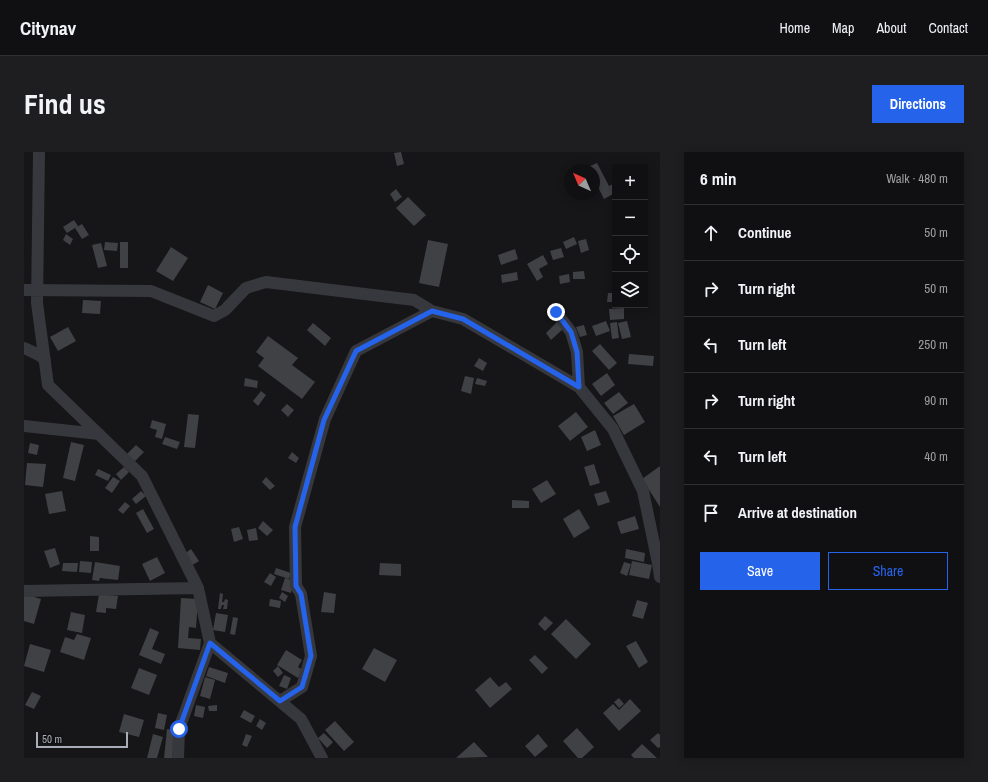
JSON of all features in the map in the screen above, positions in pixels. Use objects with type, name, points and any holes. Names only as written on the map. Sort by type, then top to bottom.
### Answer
[{"type":"street","points":[[39,152],[37,303],[48,385],[142,476],[198,588],[210,643],[179,729],[178,758]]},
{"type":"street","points":[[24,290],[151,291],[214,316],[225,310],[246,288],[266,282],[414,300],[432,311],[463,319],[579,387],[613,428],[643,491],[660,578]]},
{"type":"street","points":[[280,701],[302,687],[311,656],[301,594],[296,586],[295,527],[324,420],[356,351],[432,311]]},
{"type":"street","points":[[556,312],[571,332],[577,352],[579,387]]},
{"type":"street","points":[[24,348],[39,355],[45,360]]},
{"type":"street","points":[[24,426],[99,434]]},
{"type":"street","points":[[24,591],[198,588]]},
{"type":"street","points":[[210,643],[301,719],[322,758]]},
{"type":"building","points":[[401,152],[404,164],[397,166],[394,153]]},
{"type":"building","points":[[600,169],[609,186],[612,184],[612,195],[604,199],[600,191]]},
{"type":"building","points":[[396,189],[402,197],[395,202],[390,194]]},
{"type":"building","points":[[408,197],[426,215],[414,226],[396,208]]},
{"type":"building","points":[[74,220],[78,226],[67,233],[63,227]]},
{"type":"building","points":[[82,224],[89,235],[82,239],[75,228]]},
{"type":"building","points":[[66,234],[73,239],[70,245],[63,240]]},
{"type":"building","points":[[574,237],[577,244],[566,249],[563,242]]},
{"type":"building","points":[[586,239],[589,250],[581,253],[578,241]]},
{"type":"building","points":[[428,240],[448,244],[439,287],[419,283]]},
{"type":"building","points":[[105,242],[118,243],[117,251],[104,250]]},
{"type":"building","points":[[120,242],[128,242],[128,268],[120,268]]},
{"type":"building","points":[[101,243],[107,266],[98,268],[92,245]]},
{"type":"building","points":[[171,247],[188,258],[173,281],[156,271]]},
{"type":"building","points":[[561,248],[564,257],[553,260],[550,251]]},
{"type":"building","points":[[515,249],[518,259],[501,265],[498,255]]},
{"type":"building","points":[[543,255],[548,264],[539,269],[543,277],[537,281],[527,264]]},
{"type":"building","points":[[584,271],[585,279],[573,279],[573,272]]},
{"type":"building","points":[[517,272],[518,280],[502,283],[501,275]]},
{"type":"building","points":[[569,274],[570,282],[560,284],[559,276]]},
{"type":"building","points":[[208,285],[223,293],[215,309],[200,302]]},
{"type":"building","points":[[608,293],[612,293],[612,302],[607,302]]},
{"type":"building","points":[[83,300],[101,301],[100,314],[82,313]]},
{"type":"building","points":[[624,308],[624,319],[610,320],[609,309]]},
{"type":"building","points":[[606,321],[610,331],[596,336],[592,326]]},
{"type":"building","points":[[627,321],[631,337],[622,339],[618,323]]},
{"type":"building","points":[[557,322],[563,329],[551,340],[546,333]]},
{"type":"building","points":[[617,322],[619,338],[612,339],[610,323]]},
{"type":"building","points":[[313,323],[331,338],[325,346],[307,330]]},
{"type":"building","points":[[584,325],[587,335],[580,337],[576,327]]},
{"type":"building","points":[[68,327],[76,341],[58,351],[50,337]]},
{"type":"building","points":[[268,336],[298,358],[292,365],[315,382],[302,399],[258,366],[264,358],[256,352]]},
{"type":"building","points":[[600,344],[617,363],[609,370],[592,351]]},
{"type":"building","points":[[629,354],[654,356],[653,366],[628,364]]},
{"type":"building","points":[[479,358],[487,363],[483,371],[474,366]]},
{"type":"building","points":[[607,373],[615,385],[601,396],[592,384]]},
{"type":"building","points":[[465,376],[474,378],[471,394],[461,391]]},
{"type":"building","points":[[245,378],[258,381],[257,388],[244,386]]},
{"type":"building","points":[[477,378],[487,381],[485,386],[475,384]]},
{"type":"building","points":[[261,391],[266,395],[258,406],[253,401]]},
{"type":"building","points":[[619,392],[628,403],[613,414],[604,403]]},
{"type":"building","points":[[287,404],[294,410],[288,417],[281,410]]},
{"type":"building","points":[[634,404],[645,422],[624,435],[613,416]]},
{"type":"building","points":[[576,412],[588,427],[570,441],[558,426]]},
{"type":"building","points":[[188,414],[199,415],[195,448],[184,447]]},
{"type":"building","points":[[152,420],[166,424],[162,439],[155,437],[157,430],[150,428]]},
{"type":"building","points":[[595,430],[601,445],[587,451],[581,437]]},
{"type":"building","points":[[165,437],[180,442],[177,449],[162,444]]},
{"type":"building","points":[[71,442],[84,445],[75,481],[63,478]]},
{"type":"building","points":[[30,443],[39,445],[37,455],[28,453]]},
{"type":"building","points":[[136,445],[144,452],[135,461],[127,454]]},
{"type":"building","points":[[292,452],[299,458],[296,463],[288,458]]},
{"type":"building","points":[[27,463],[46,464],[43,487],[25,485]]},
{"type":"building","points":[[594,464],[600,483],[590,486],[584,467]]},
{"type":"building","points":[[660,466],[660,507],[642,479]]},
{"type":"building","points":[[124,467],[129,472],[121,480],[116,474]]},
{"type":"building","points":[[98,469],[111,475],[108,481],[95,475]]},
{"type":"building","points":[[113,477],[120,481],[112,493],[105,488]]},
{"type":"building","points":[[266,477],[275,486],[270,490],[262,482]]},
{"type":"building","points":[[547,480],[556,494],[541,503],[532,489]]},
{"type":"building","points":[[62,491],[66,511],[49,514],[45,494]]},
{"type":"building","points":[[141,491],[146,496],[136,504],[132,499]]},
{"type":"building","points":[[606,491],[610,502],[598,506],[594,494]]},
{"type":"building","points":[[512,500],[529,501],[529,508],[512,508]]},
{"type":"building","points":[[125,502],[130,506],[123,514],[118,510]]},
{"type":"building","points":[[143,509],[154,529],[147,533],[136,513]]},
{"type":"building","points":[[579,509],[590,528],[574,538],[563,519]]},
{"type":"building","points":[[635,516],[639,529],[621,534],[617,522]]},
{"type":"building","points":[[263,521],[273,530],[267,536],[258,528]]},
{"type":"building","points":[[239,527],[243,539],[234,542],[231,529]]},
{"type":"building","points":[[256,528],[258,540],[249,541],[247,530]]},
{"type":"building","points":[[90,536],[99,537],[99,551],[90,551]]},
{"type":"building","points":[[55,548],[60,564],[50,568],[44,551]]},
{"type":"building","points":[[191,549],[199,561],[191,566],[183,555]]},
{"type":"building","points":[[626,549],[645,553],[644,562],[625,558]]},
{"type":"building","points":[[157,557],[165,573],[150,581],[142,564]]},
{"type":"building","points":[[80,561],[92,562],[91,573],[79,572]]},
{"type":"building","points":[[632,561],[652,565],[649,579],[629,575]]},
{"type":"building","points":[[95,562],[120,566],[118,580],[100,578],[99,581],[92,580]]},
{"type":"building","points":[[624,562],[631,564],[627,576],[620,573]]},
{"type":"building","points":[[63,563],[78,563],[77,572],[62,571]]},
{"type":"building","points":[[380,563],[401,564],[401,576],[379,575]]},
{"type":"building","points":[[276,568],[291,573],[289,579],[274,574]]},
{"type":"building","points":[[270,573],[276,577],[271,586],[264,582]]},
{"type":"building","points":[[285,578],[294,581],[291,593],[281,590]]},
{"type":"building","points":[[282,592],[288,596],[285,602],[279,598]]},
{"type":"building","points":[[324,592],[336,594],[334,613],[321,612]]},
{"type":"building","points":[[220,593],[223,594],[222,602],[224,602],[225,599],[228,600],[227,609],[223,609],[224,605],[222,605],[221,609],[218,609]]},
{"type":"building","points":[[24,594],[41,599],[34,624],[24,621]]},
{"type":"building","points":[[99,594],[118,596],[116,609],[106,608],[106,613],[96,612]]},
{"type":"building","points":[[181,598],[198,599],[196,628],[189,627],[188,638],[201,639],[200,650],[178,648]]},
{"type":"building","points":[[270,599],[281,601],[280,608],[269,606]]},
{"type":"building","points":[[637,600],[648,603],[643,619],[632,616]]},
{"type":"building","points":[[71,612],[85,615],[82,633],[67,630]]},
{"type":"building","points":[[216,613],[228,615],[225,632],[213,630]]},
{"type":"building","points":[[545,616],[553,623],[545,631],[538,624]]},
{"type":"building","points":[[233,617],[238,618],[235,635],[230,634]]},
{"type":"building","points":[[566,619],[591,644],[576,659],[551,634]]},
{"type":"building","points":[[150,628],[159,632],[152,649],[165,654],[161,664],[139,655]]},
{"type":"building","points":[[77,634],[91,638],[84,660],[60,652],[65,637],[74,640]]},
{"type":"building","points":[[636,641],[648,662],[639,668],[626,646]]},
{"type":"building","points":[[30,644],[51,650],[44,672],[24,666]]},
{"type":"building","points":[[374,648],[397,660],[385,682],[362,669]]},
{"type":"building","points":[[286,650],[302,660],[298,667],[303,670],[298,678],[277,665]]},
{"type":"building","points":[[535,655],[548,668],[542,674],[529,660]]},
{"type":"building","points":[[278,666],[283,673],[278,677],[273,671]]},
{"type":"building","points":[[209,667],[228,673],[225,683],[206,676]]},
{"type":"building","points":[[139,668],[157,675],[149,695],[131,688]]},
{"type":"building","points":[[284,675],[291,678],[287,689],[279,686]]},
{"type":"building","points":[[205,677],[215,680],[210,699],[200,696]]},
{"type":"building","points":[[490,677],[499,687],[506,682],[512,689],[490,708],[475,690]]},
{"type":"building","points":[[32,692],[41,696],[34,709],[25,705]]},
{"type":"building","points":[[619,698],[624,704],[619,708],[614,702]]},
{"type":"building","points":[[630,699],[641,711],[619,731],[603,713],[613,704],[619,710]]},
{"type":"building","points":[[196,705],[205,707],[203,718],[194,716]]},
{"type":"building","points":[[217,705],[217,711],[209,711],[208,706]]},
{"type":"building","points":[[244,710],[255,716],[251,723],[240,717]]},
{"type":"building","points":[[158,713],[167,715],[164,730],[155,728]]},
{"type":"building","points":[[124,714],[144,720],[139,737],[119,732]]},
{"type":"building","points":[[260,719],[266,723],[262,730],[256,726]]},
{"type":"building","points":[[335,721],[354,742],[344,751],[325,730]]},
{"type":"building","points":[[577,728],[594,747],[582,758],[578,758],[563,741]]},
{"type":"building","points":[[167,729],[175,730],[172,758],[164,758]]},
{"type":"building","points":[[324,733],[333,742],[327,748],[318,738]]},
{"type":"building","points":[[658,733],[660,735],[660,747],[658,748],[650,740]]},
{"type":"building","points":[[153,734],[163,737],[157,758],[147,758]]},
{"type":"building","points":[[246,734],[252,736],[247,747],[242,745]]},
{"type":"building","points":[[538,734],[548,746],[535,757],[525,746]]},
{"type":"building","points":[[474,742],[488,757],[456,758]]},
{"type":"building","points":[[642,744],[657,758],[634,758],[631,755]]},
{"type":"route","points":[[179,729],[210,643],[280,701],[302,687],[311,656],[301,594],[296,586],[295,527],[324,420],[356,351],[432,311],[463,319],[579,387],[577,352],[571,332],[556,312]]}]
